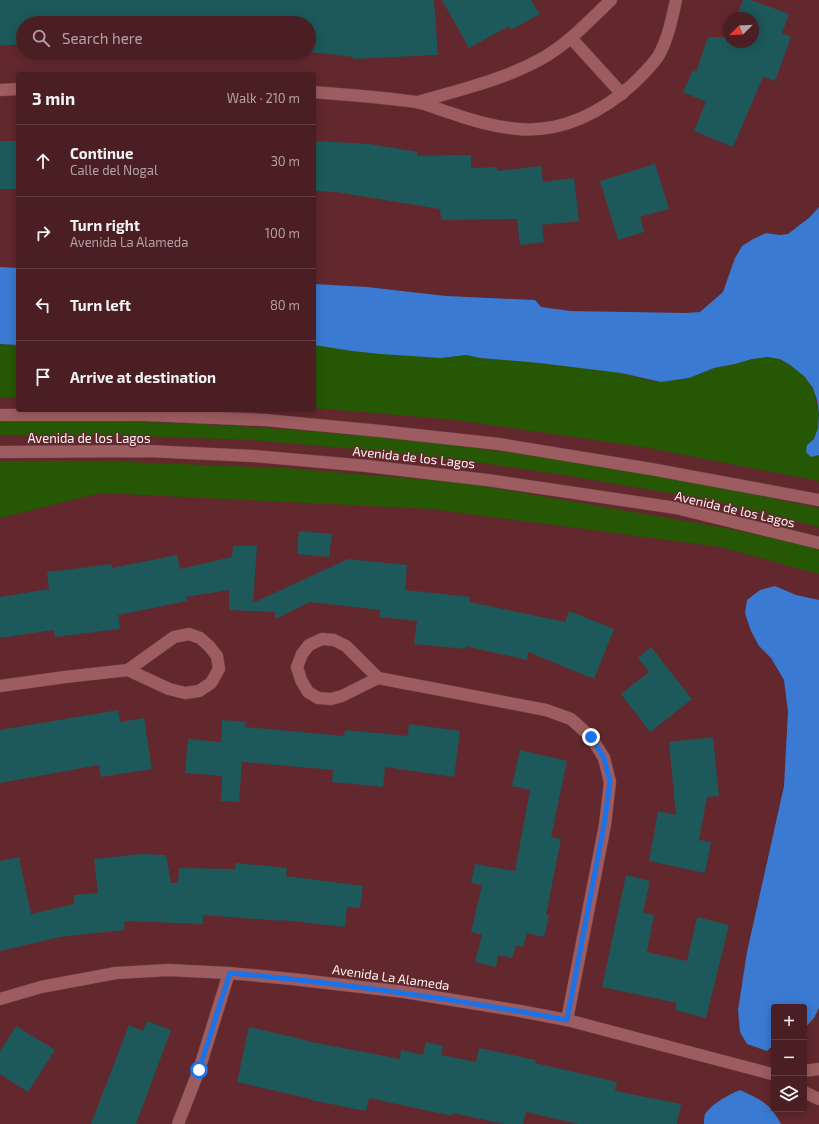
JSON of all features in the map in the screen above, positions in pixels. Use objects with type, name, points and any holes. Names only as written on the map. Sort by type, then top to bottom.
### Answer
[{"type":"street","points":[[418,102],[475,86],[522,68],[542,58],[572,38],[611,0]]},
{"type":"street","points":[[316,92],[418,102],[473,120],[519,129],[559,126],[576,121],[596,112],[622,94],[648,70],[659,55],[667,35],[676,0]]},
{"type":"street","points":[[572,38],[622,94]]},
{"type":"street","points":[[0,90],[16,89]]},
{"type":"street","name":"Avenida de los Lagos","points":[[0,415],[146,415],[265,420],[388,432],[514,447],[651,469],[819,500]]},
{"type":"street","name":"Avenida de los Lagos","points":[[0,452],[148,451],[253,456],[367,466],[487,480],[676,508],[819,543]]},
{"type":"street","points":[[0,686],[128,670],[174,637],[189,634],[200,638],[209,646],[217,656],[219,669],[210,683],[199,691],[185,693],[169,689],[128,670]]},
{"type":"street","points":[[378,678],[331,700],[318,698],[308,692],[301,680],[297,667],[302,654],[309,644],[322,640],[334,640],[346,646],[378,678],[546,710],[571,719],[591,737],[604,758],[610,782],[604,825],[567,1020]]},
{"type":"street","name":"Avenida La Alameda","points":[[0,999],[41,988],[116,974],[168,970],[292,978],[404,992],[567,1020],[771,1074]]},
{"type":"street","points":[[178,1124],[199,1070],[230,973]]},
{"type":"street","points":[[807,1071],[819,1069]]},
{"type":"street","points":[[807,1093],[819,1099]]},
{"type":"green space","points":[[0,344],[16,345],[16,397],[0,397]]},
{"type":"green space","points":[[316,345],[441,358],[466,355],[480,358],[539,363],[621,373],[651,381],[689,378],[714,368],[752,359],[767,357],[780,359],[804,376],[813,388],[819,414],[818,428],[814,439],[807,445],[811,457],[819,455],[819,481],[643,447],[456,420],[316,408]]},
{"type":"green space","points":[[0,421],[143,422],[286,429],[357,435],[499,451],[632,471],[819,508],[819,527],[715,501],[570,476],[482,463],[365,450],[251,440],[133,436],[0,435]]},
{"type":"green space","points":[[0,461],[102,461],[285,468],[466,483],[731,529],[819,549],[819,574],[720,547],[431,509],[100,493],[0,518]]},
{"type":"water","points":[[819,207],[819,414],[813,388],[804,376],[780,359],[767,357],[714,368],[689,378],[661,382],[621,373],[539,363],[480,358],[466,355],[441,358],[381,354],[316,345],[316,284],[367,287],[446,296],[535,300],[541,307],[570,311],[700,312],[723,292],[735,258],[742,246],[766,233],[779,235],[788,234],[810,217]]},
{"type":"water","points":[[0,267],[16,268],[16,345],[0,344]]},
{"type":"water","points":[[819,414],[819,455],[811,457],[806,452],[807,445],[814,439],[818,428]]},
{"type":"water","points":[[775,586],[796,595],[819,600],[819,1008],[814,1018],[807,1026],[807,1004],[771,1004],[771,1047],[767,1051],[747,1044],[740,1032],[738,1010],[747,952],[784,786],[788,712],[784,680],[771,658],[759,646],[751,631],[745,613],[747,600],[760,590]]},
{"type":"water","points":[[740,1090],[769,1107],[771,1112],[774,1112],[781,1124],[704,1124],[705,1114],[712,1106]]},
{"type":"building","points":[[0,0],[434,0],[438,55],[353,59],[353,57],[316,53],[316,16],[16,16],[16,45],[0,46]]},
{"type":"building","points":[[442,0],[531,0],[540,14],[511,30],[509,26],[469,48]]},
{"type":"building","points":[[743,0],[751,0],[789,14],[782,33],[791,37],[775,81],[763,77],[733,147],[694,131],[706,102],[683,92],[693,70],[696,72],[708,37],[723,37],[723,48],[759,48],[759,12],[738,12]]},
{"type":"building","points":[[0,141],[16,141],[16,189],[0,189]]},
{"type":"building","points":[[316,141],[370,144],[418,152],[417,156],[471,155],[471,168],[497,167],[497,171],[541,166],[543,182],[574,178],[579,221],[542,225],[544,242],[520,245],[517,219],[441,220],[440,209],[336,192],[316,191]]},
{"type":"building","points":[[655,164],[669,209],[640,217],[644,232],[618,240],[600,181]]},
{"type":"building","points":[[299,531],[332,534],[329,557],[297,554]]},
{"type":"building","points":[[233,546],[257,546],[253,603],[348,559],[407,565],[405,590],[470,597],[470,602],[565,622],[569,611],[614,629],[594,679],[528,652],[527,660],[465,646],[465,649],[414,644],[417,621],[380,617],[380,610],[310,602],[275,619],[275,612],[229,610],[229,590],[186,597],[187,601],[118,615],[120,629],[55,637],[54,630],[0,638],[0,597],[49,589],[47,572],[112,564],[112,568],[177,555],[180,569],[232,557]]},
{"type":"building","points":[[651,647],[692,699],[650,732],[621,694],[649,672],[638,658]]},
{"type":"building","points":[[118,710],[120,722],[144,718],[152,769],[101,777],[99,765],[0,783],[0,730]]},
{"type":"building","points":[[222,720],[245,722],[245,727],[344,736],[345,730],[408,736],[409,724],[460,731],[454,777],[385,767],[383,787],[332,782],[333,770],[242,762],[239,802],[221,801],[222,776],[185,773],[188,739],[221,742]]},
{"type":"building","points":[[713,737],[719,796],[707,797],[699,840],[711,842],[705,873],[649,861],[658,811],[676,815],[669,742]]},
{"type":"building","points":[[520,750],[567,761],[551,837],[561,839],[546,915],[549,915],[544,937],[527,933],[523,947],[516,945],[512,958],[498,955],[496,967],[475,962],[482,935],[471,932],[482,885],[471,883],[475,864],[515,871],[530,790],[512,786]]},
{"type":"building","points":[[142,854],[166,855],[171,883],[178,883],[179,868],[235,869],[236,863],[287,868],[286,876],[363,886],[360,908],[347,907],[345,927],[283,920],[203,915],[203,924],[124,921],[125,930],[60,937],[0,951],[0,861],[19,857],[31,914],[74,904],[74,895],[98,893],[94,859]]},
{"type":"building","points":[[626,875],[650,881],[643,912],[654,915],[647,952],[687,961],[697,917],[729,925],[706,1018],[675,1010],[677,1003],[602,987]]},
{"type":"building","points":[[147,1021],[171,1030],[136,1124],[91,1124],[129,1025],[143,1031]]},
{"type":"building","points":[[16,1026],[55,1050],[28,1092],[0,1074],[0,1051]]},
{"type":"building","points":[[249,1027],[306,1041],[400,1059],[401,1050],[423,1055],[426,1042],[443,1046],[441,1055],[476,1062],[479,1048],[536,1060],[535,1063],[617,1082],[615,1091],[681,1104],[677,1124],[579,1124],[526,1112],[523,1124],[505,1124],[453,1113],[452,1116],[369,1098],[366,1111],[311,1100],[237,1082]]},
{"type":"route","points":[[199,1070],[230,973],[292,978],[404,992],[567,1020],[604,825],[610,782],[604,758],[591,737]]}]
